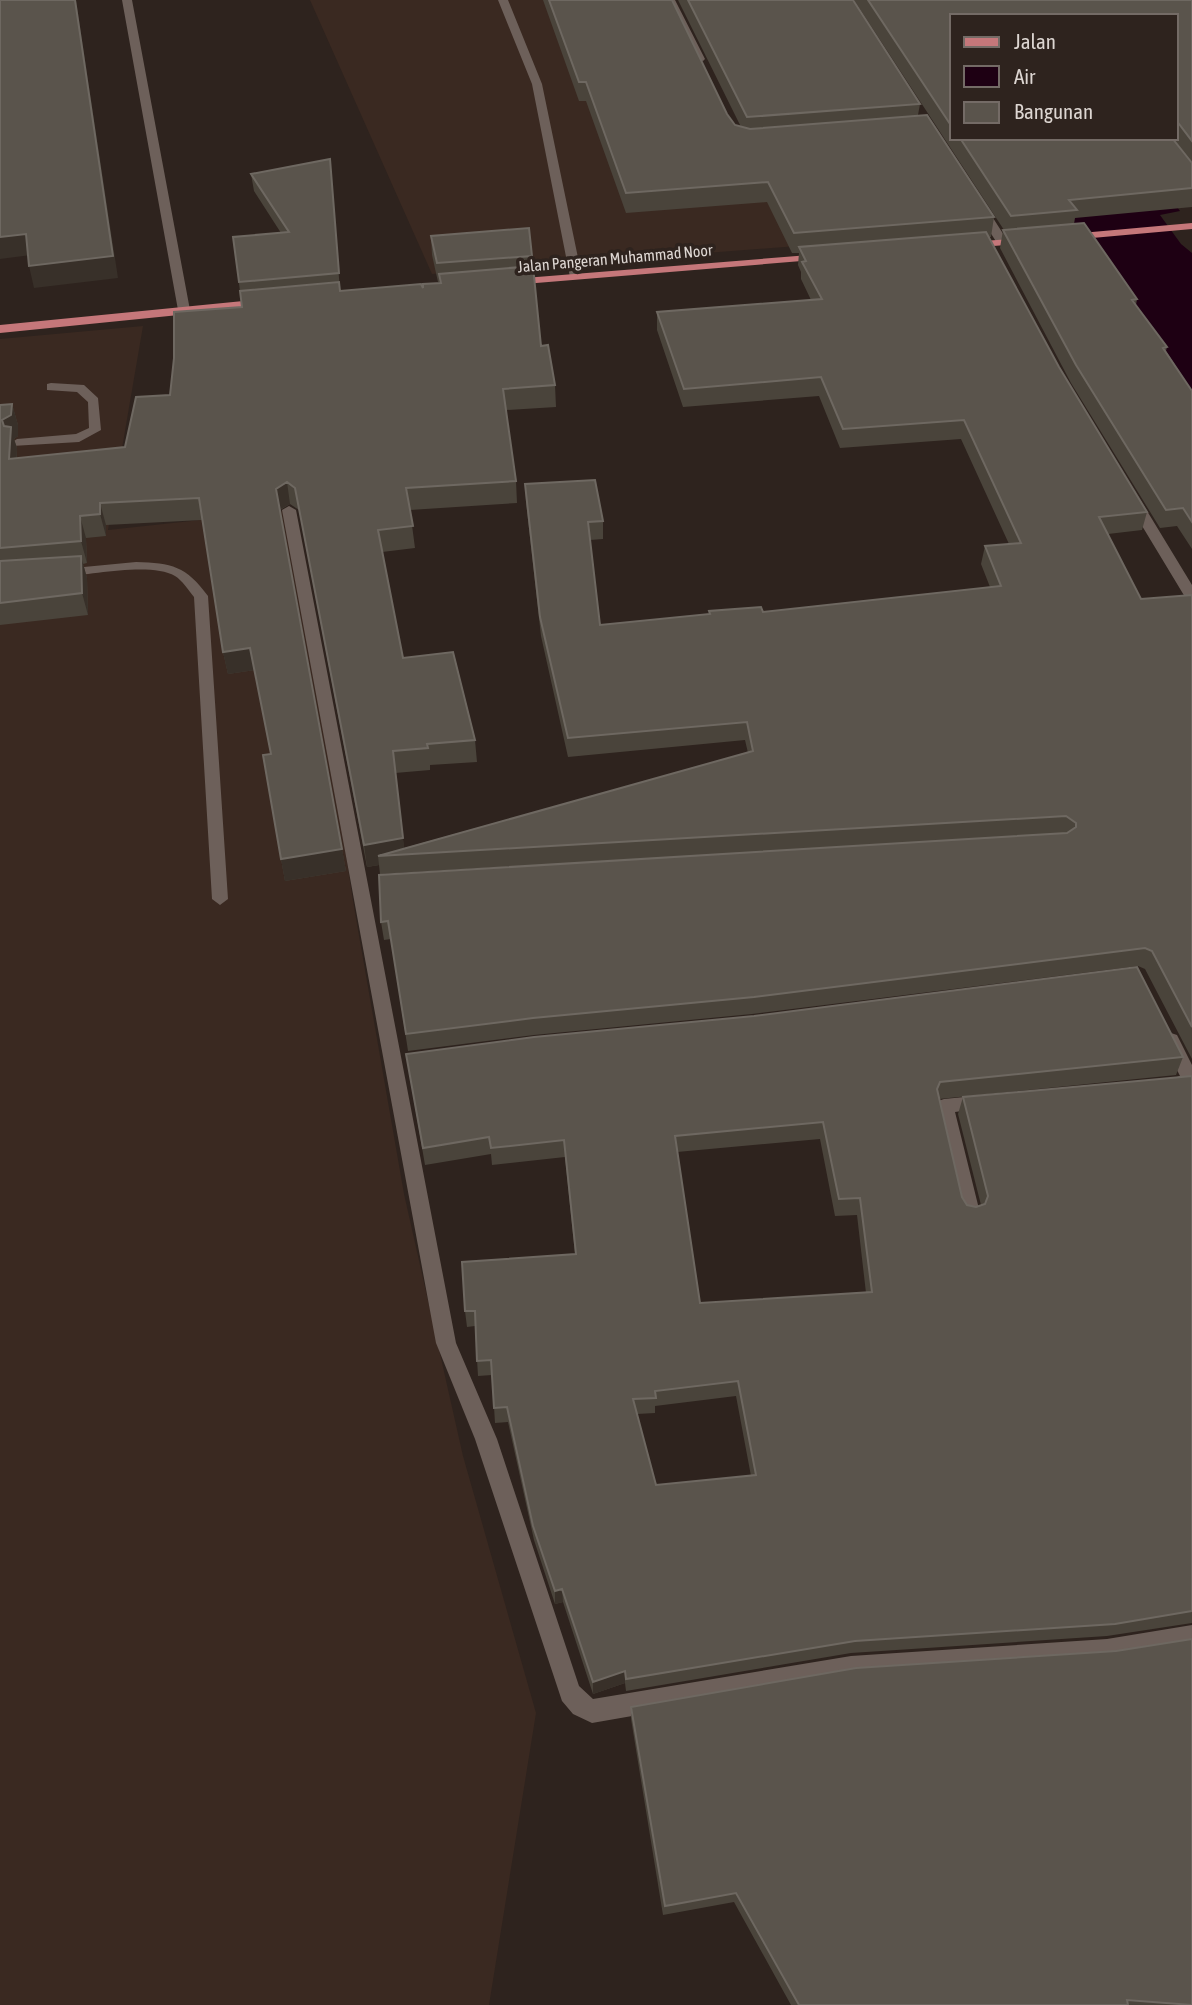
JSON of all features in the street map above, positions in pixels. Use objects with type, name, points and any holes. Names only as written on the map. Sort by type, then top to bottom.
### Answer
[{"type":"main road","points":[[1054,238],[1192,226]]},
{"type":"main road","points":[[960,246],[991,249],[1008,243],[1040,240]]},
{"type":"main road","name":"Jalan Pangeran Muhammad Noor","points":[[495,284],[837,256]]},
{"type":"main road","points":[[0,329],[279,302]]},
{"type":"street","points":[[127,0],[184,310]]},
{"type":"street","points":[[503,0],[537,84],[576,277]]},
{"type":"street","points":[[670,0],[707,75]]},
{"type":"street","points":[[974,197],[1008,243]]},
{"type":"street","points":[[17,443],[79,438],[95,430],[94,401],[80,388],[51,387]]},
{"type":"street","points":[[1128,490],[1192,597]]},
{"type":"street","points":[[289,510],[400,1062],[446,1343],[486,1439],[570,1693],[581,1706],[592,1711],[851,1667],[1107,1650],[1192,1636]]},
{"type":"street","points":[[47,574],[136,566],[156,567],[180,573],[201,596],[219,899]]},
{"type":"street","points":[[1164,1025],[1192,1083],[1164,1085]]},
{"type":"street","points":[[970,1213],[944,1106],[999,1101]]},
{"type":"shaded area","points":[[310,0],[660,0],[798,246],[432,274]]},
{"type":"shaded area","points":[[143,326],[108,530],[294,510],[353,901],[404,1194],[463,1456],[536,1713],[489,2005],[0,2005],[0,339]]},
{"type":"water","points":[[1125,140],[1128,140],[1180,211],[1160,215],[1181,244],[1192,253],[1192,506],[1031,256]]},
{"type":"building","points":[[0,0],[75,0],[113,256],[29,266],[26,234],[0,237]]},
{"type":"building","points":[[549,0],[672,0],[727,114],[735,125],[750,129],[927,115],[994,217],[794,233],[768,182],[626,193],[586,82],[579,82]]},
{"type":"building","points":[[688,0],[853,0],[920,104],[747,117]]},
{"type":"building","points":[[868,0],[1192,0],[1192,141],[1178,123],[1178,14],[950,14],[950,124]]},
{"type":"building","points":[[961,140],[1174,140],[1192,163],[1192,188],[1069,200],[1077,210],[1011,216]]},
{"type":"building","points":[[330,159],[339,273],[239,282],[233,237],[289,232],[251,174]]},
{"type":"building","points":[[1084,223],[1137,299],[1132,300],[1167,347],[1163,348],[1192,391],[1192,522],[1183,508],[1166,510],[1076,365],[1003,230]]},
{"type":"building","points":[[529,228],[532,256],[437,263],[431,236]]},
{"type":"building","points":[[986,232],[1059,367],[1147,512],[1099,517],[1141,599],[1192,595],[1192,1027],[1152,951],[1145,948],[754,997],[533,1018],[406,1034],[388,921],[381,922],[379,875],[1067,833],[1076,827],[1076,823],[1066,816],[378,856],[753,751],[747,722],[568,738],[540,617],[525,484],[595,480],[603,521],[588,522],[600,625],[710,614],[709,611],[761,607],[763,612],[1001,586],[985,546],[1021,543],[964,420],[843,429],[821,377],[684,389],[657,312],[822,299],[802,262],[806,261],[799,247]]},
{"type":"building","points":[[533,266],[541,346],[548,345],[555,385],[503,389],[516,481],[406,488],[413,526],[378,530],[403,658],[453,652],[475,740],[427,744],[428,748],[393,751],[403,838],[364,845],[295,488],[287,482],[276,489],[342,849],[281,859],[263,755],[271,754],[250,648],[223,652],[199,498],[100,503],[100,514],[80,516],[81,541],[0,548],[0,405],[12,404],[11,415],[2,420],[4,426],[11,427],[9,459],[125,447],[136,397],[170,395],[174,358],[174,312],[242,307],[240,291],[339,282],[340,291],[421,284],[423,288],[423,284],[441,283],[439,274]]},
{"type":"building","points":[[81,556],[82,593],[0,603],[0,561]]},
{"type":"building","points":[[1137,967],[1183,1057],[940,1082],[937,1089],[962,1197],[967,1205],[976,1207],[985,1204],[988,1196],[963,1097],[1192,1076],[1192,1611],[1115,1624],[855,1641],[626,1679],[625,1671],[593,1682],[562,1589],[555,1591],[533,1526],[507,1407],[494,1408],[491,1360],[477,1361],[475,1311],[465,1311],[462,1262],[576,1254],[564,1140],[491,1148],[489,1137],[423,1148],[406,1054],[534,1037],[754,1016]],"holes":[[[823,1122],[839,1199],[860,1198],[872,1292],[700,1303],[675,1136]],[[738,1381],[756,1475],[656,1485],[633,1399],[656,1398],[655,1391]]]},
{"type":"building","points":[[1192,1639],[1192,2005],[1127,2000],[1128,2005],[799,2005],[736,1893],[665,1906],[631,1707],[856,1668],[1116,1651]]}]
